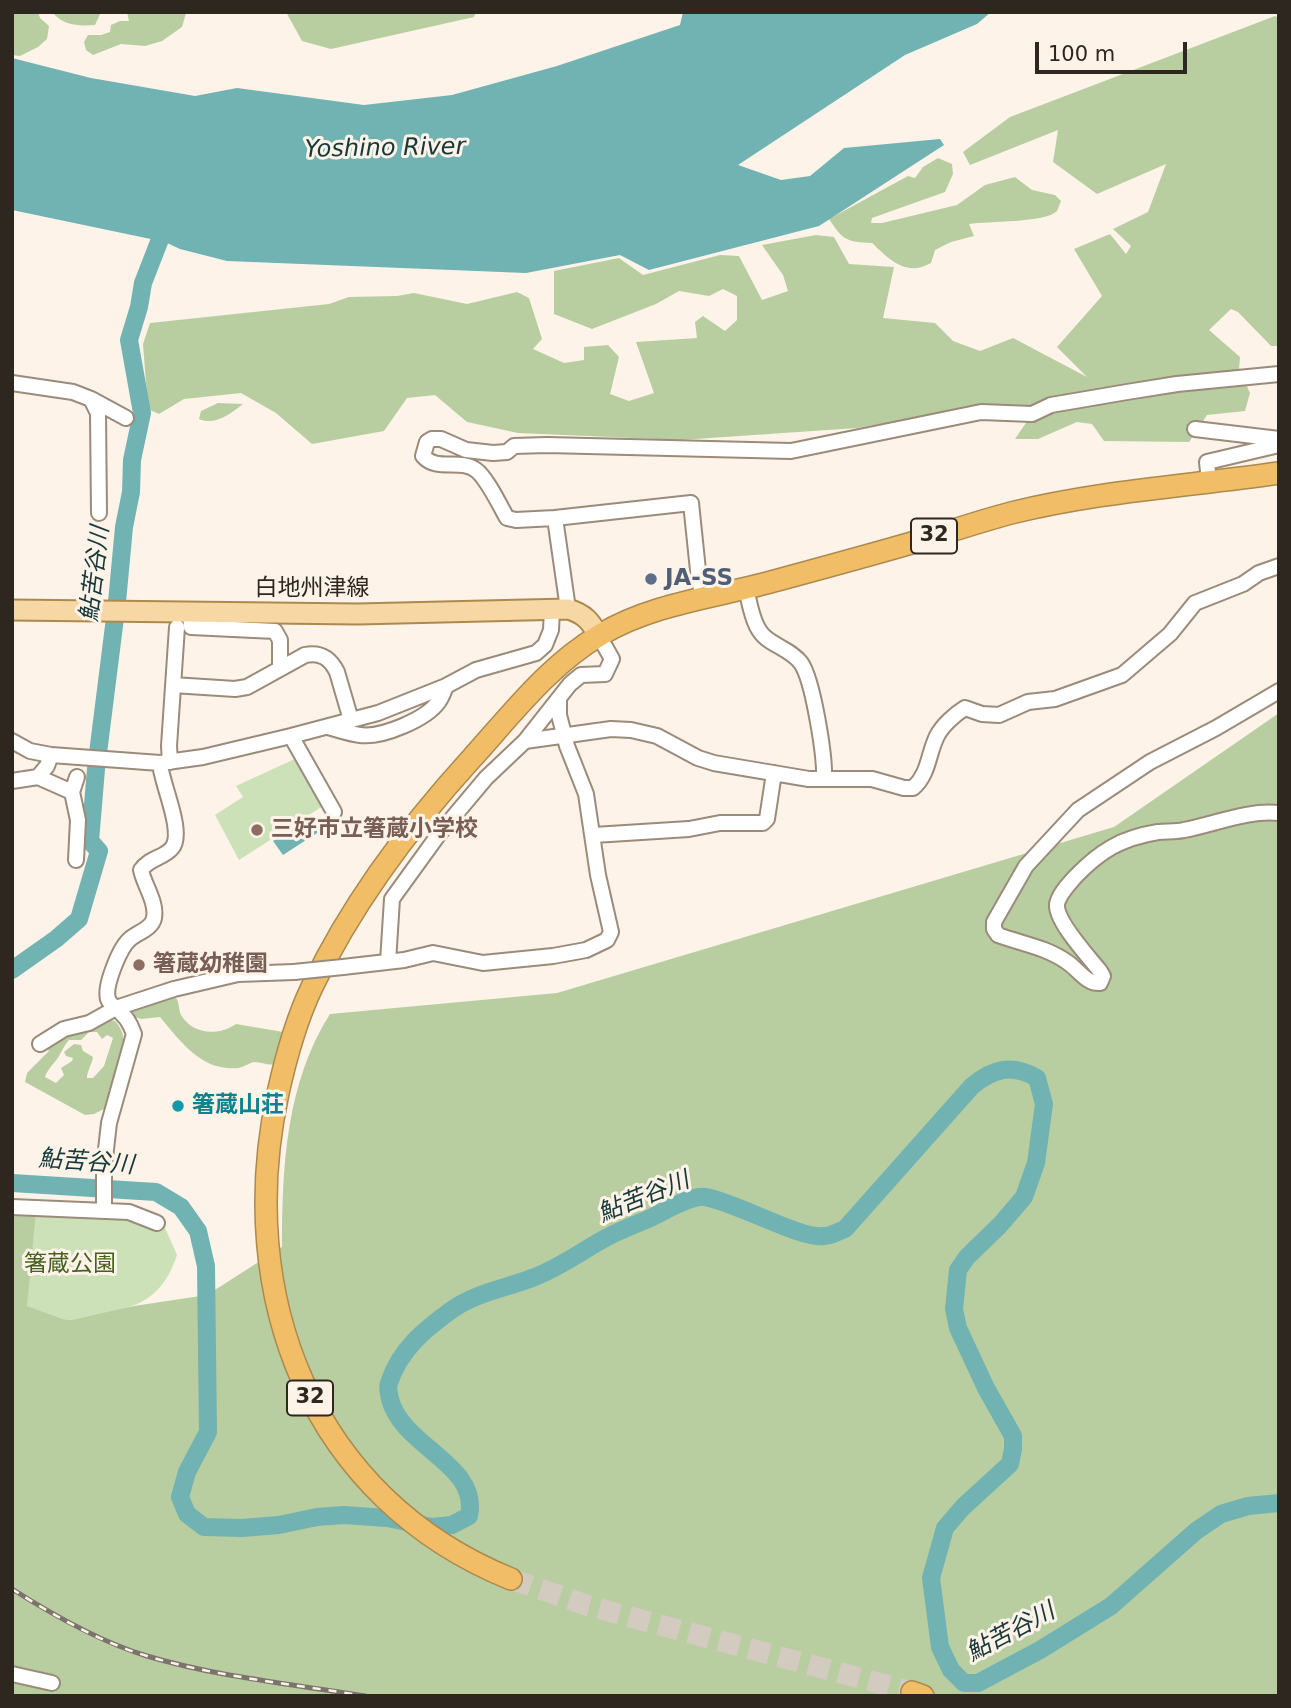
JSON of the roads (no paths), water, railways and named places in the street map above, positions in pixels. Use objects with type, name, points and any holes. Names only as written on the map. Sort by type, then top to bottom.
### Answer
[{"type":"highway","name":"32","points":[[503,1576],[429,1535],[379,1493],[331,1434],[304,1387],[285,1336],[273,1287],[267,1233],[267,1167],[273,1119],[286,1058],[311,988],[349,920],[381,871],[435,799],[528,697],[562,663],[598,636],[629,621],[667,607],[746,589],[1009,514],[1157,486],[1279,473]]},
{"type":"main road","name":"白地州津線","points":[[12,610],[180,618],[560,609]]},
{"type":"main road","points":[[560,609],[582,613],[589,619],[598,636]]},
{"type":"street","points":[[703,598],[691,503],[555,518],[507,518],[477,470],[467,466],[427,461],[423,456],[427,442],[441,439],[466,450],[493,453],[507,452],[514,446],[547,445],[790,451],[981,412],[1032,414],[1051,405],[1114,394],[1177,384],[1279,374]]},
{"type":"street","points":[[12,383],[73,392],[125,418]]},
{"type":"street","points":[[91,399],[98,413],[99,513]]},
{"type":"street","points":[[1195,429],[1278,445]]},
{"type":"street","points":[[1209,481],[1207,462],[1278,445]]},
{"type":"street","points":[[12,741],[30,751],[71,758],[160,762],[203,757],[378,713],[446,686],[476,670],[536,653],[545,645],[560,609],[555,518]]},
{"type":"street","points":[[525,741],[611,729],[631,730],[657,736],[714,764],[809,779],[872,779],[914,788],[921,781],[937,736],[958,712],[965,708],[982,715],[999,715],[1028,702],[1055,699],[1122,675],[1170,634],[1195,603],[1279,566]]},
{"type":"street","points":[[746,589],[759,631],[794,655],[802,664],[821,732],[824,778]]},
{"type":"street","points":[[180,618],[191,627],[275,631],[280,640],[280,669]]},
{"type":"street","points":[[103,1209],[104,1167],[113,1103],[134,1034],[123,1014],[107,997],[110,979],[127,942],[149,927],[154,919],[154,907],[141,870],[148,862],[171,849],[176,841],[176,828],[160,773],[160,762],[169,746],[180,618]]},
{"type":"street","points":[[388,962],[392,899],[439,834],[486,778],[525,741],[559,698],[581,675],[605,674],[612,659],[598,636]]},
{"type":"street","points":[[173,685],[235,690],[247,687],[313,653],[323,655],[337,672],[351,720]]},
{"type":"street","points":[[326,726],[361,736],[392,731],[411,723],[438,703],[446,686]]},
{"type":"street","points":[[1279,691],[1150,762],[1078,810],[1026,866],[994,922],[994,929],[998,935],[1053,953],[1090,982],[1100,983],[1103,976],[1068,930],[1057,902],[1091,860],[1112,845],[1140,836],[1182,831],[1256,812],[1279,813]]},
{"type":"street","points":[[40,1044],[64,1030],[89,1023],[116,1008],[213,978],[388,962],[433,953],[483,962],[553,956],[586,950],[607,940],[611,932],[598,875],[586,794],[564,735],[559,715],[559,698]]},
{"type":"street","points":[[291,736],[334,812]]},
{"type":"street","points":[[38,777],[47,766],[51,755]]},
{"type":"street","points":[[594,835],[689,830],[720,823],[763,823],[767,819],[774,774]]},
{"type":"street","points":[[12,781],[38,777],[72,792]]},
{"type":"street","points":[[76,860],[78,820],[72,792],[77,777]]},
{"type":"street","points":[[12,1207],[103,1209],[129,1212],[158,1223]]},
{"type":"street","points":[[12,1674],[52,1683]]},
{"type":"water","name":"Yoshino River","points":[[683,12],[991,12],[977,24],[905,55],[738,165],[781,180],[810,176],[844,148],[940,139],[944,145],[819,226],[649,270],[620,255],[526,273],[227,261],[180,249],[165,242],[12,210],[12,58],[91,78],[195,96],[237,88],[364,105],[452,95],[557,66],[680,25]]},
{"type":"water","points":[[307,819],[317,822],[317,833],[283,855],[273,841]]},
{"type":"waterway","name":"鮎苦谷川","points":[[12,970],[79,919],[99,851],[90,841],[96,769],[124,527],[131,492],[132,460],[142,413],[129,340],[143,283],[164,229],[160,218]]},
{"type":"waterway","name":"鮎苦谷川","points":[[12,1183],[156,1192],[181,1207],[198,1231],[206,1266],[208,1432],[187,1472],[180,1497],[187,1514],[204,1527],[279,1525],[317,1517],[344,1515],[387,1518],[432,1527],[452,1525],[469,1516],[469,1498],[463,1483],[397,1416],[388,1389],[400,1360],[433,1324],[471,1299],[541,1274],[613,1234],[699,1197],[718,1200],[814,1236],[830,1235],[845,1229],[972,1086],[996,1072],[1019,1071],[1037,1078],[1044,1104],[1036,1163],[1024,1197],[958,1270],[954,1309],[958,1328],[986,1388],[1013,1436],[1013,1449],[1010,1464],[963,1507],[945,1528],[931,1578],[940,1647],[951,1670],[964,1683],[978,1683],[1040,1650],[1111,1606],[1196,1531],[1221,1514],[1248,1506],[1279,1503]]},
{"type":"tunnel","points":[[511,1579],[589,1606],[912,1692]]},
{"type":"railway","points":[[12,1589],[77,1627],[147,1656],[228,1675],[365,1696]]},
{"type":"place","name":"JA-SS","points":[[651,579]]},
{"type":"place","name":"三好市立箸蔵小学校","points":[[257,830]]},
{"type":"place","name":"箸蔵幼稚園","points":[[139,965]]},
{"type":"place","name":"箸蔵山荘","points":[[178,1106]]},
{"type":"park label","name":"箸蔵公園","points":[[70,1265]]}]
